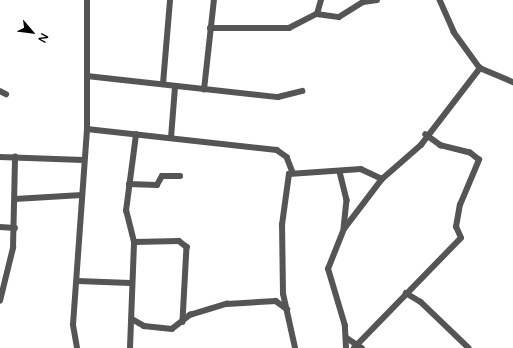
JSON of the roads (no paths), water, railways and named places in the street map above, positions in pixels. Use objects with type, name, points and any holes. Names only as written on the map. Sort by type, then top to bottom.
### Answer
[{"type":"street","points":[[77,348],[73,325],[78,281],[83,160],[86,129],[87,0]]},
{"type":"street","points":[[163,84],[170,0]]},
{"type":"street","points":[[204,90],[214,0]]},
{"type":"street","points":[[317,14],[321,0]]},
{"type":"street","points":[[210,28],[289,28],[317,14],[339,17],[363,2],[377,0]]},
{"type":"street","points":[[440,0],[454,32],[480,68],[513,82]]},
{"type":"street","points":[[344,229],[382,180],[409,157],[480,68]]},
{"type":"street","points":[[87,76],[286,98],[302,91]]},
{"type":"street","points":[[171,138],[175,86]]},
{"type":"street","points":[[0,91],[6,94]]},
{"type":"street","points":[[86,129],[278,150],[287,157],[293,173]]},
{"type":"street","points":[[130,348],[132,319],[130,283],[134,242],[126,211],[136,135]]},
{"type":"street","points":[[347,338],[358,347],[406,293],[462,238],[456,227],[460,205],[479,160],[470,153],[441,146],[426,135]]},
{"type":"street","points":[[0,157],[83,160]]},
{"type":"street","points":[[0,301],[14,228],[15,157]]},
{"type":"street","points":[[293,173],[368,170],[382,180]]},
{"type":"street","points":[[340,172],[347,200],[344,229],[328,269],[347,338],[346,348]]},
{"type":"street","points":[[293,173],[285,186],[283,294],[295,348]]},
{"type":"street","points":[[130,184],[156,185],[162,176],[180,176]]},
{"type":"street","points":[[15,199],[82,195]]},
{"type":"street","points":[[0,227],[14,228]]},
{"type":"street","points":[[134,242],[179,241],[187,247],[183,322]]},
{"type":"street","points":[[78,281],[130,283]]},
{"type":"street","points":[[406,293],[421,302],[469,348]]},
{"type":"street","points":[[276,301],[283,294]]},
{"type":"street","points":[[132,319],[144,326],[172,329],[183,322],[190,315],[213,307],[276,301],[287,308]]},
{"type":"street","points":[[131,333],[144,326]]}]
